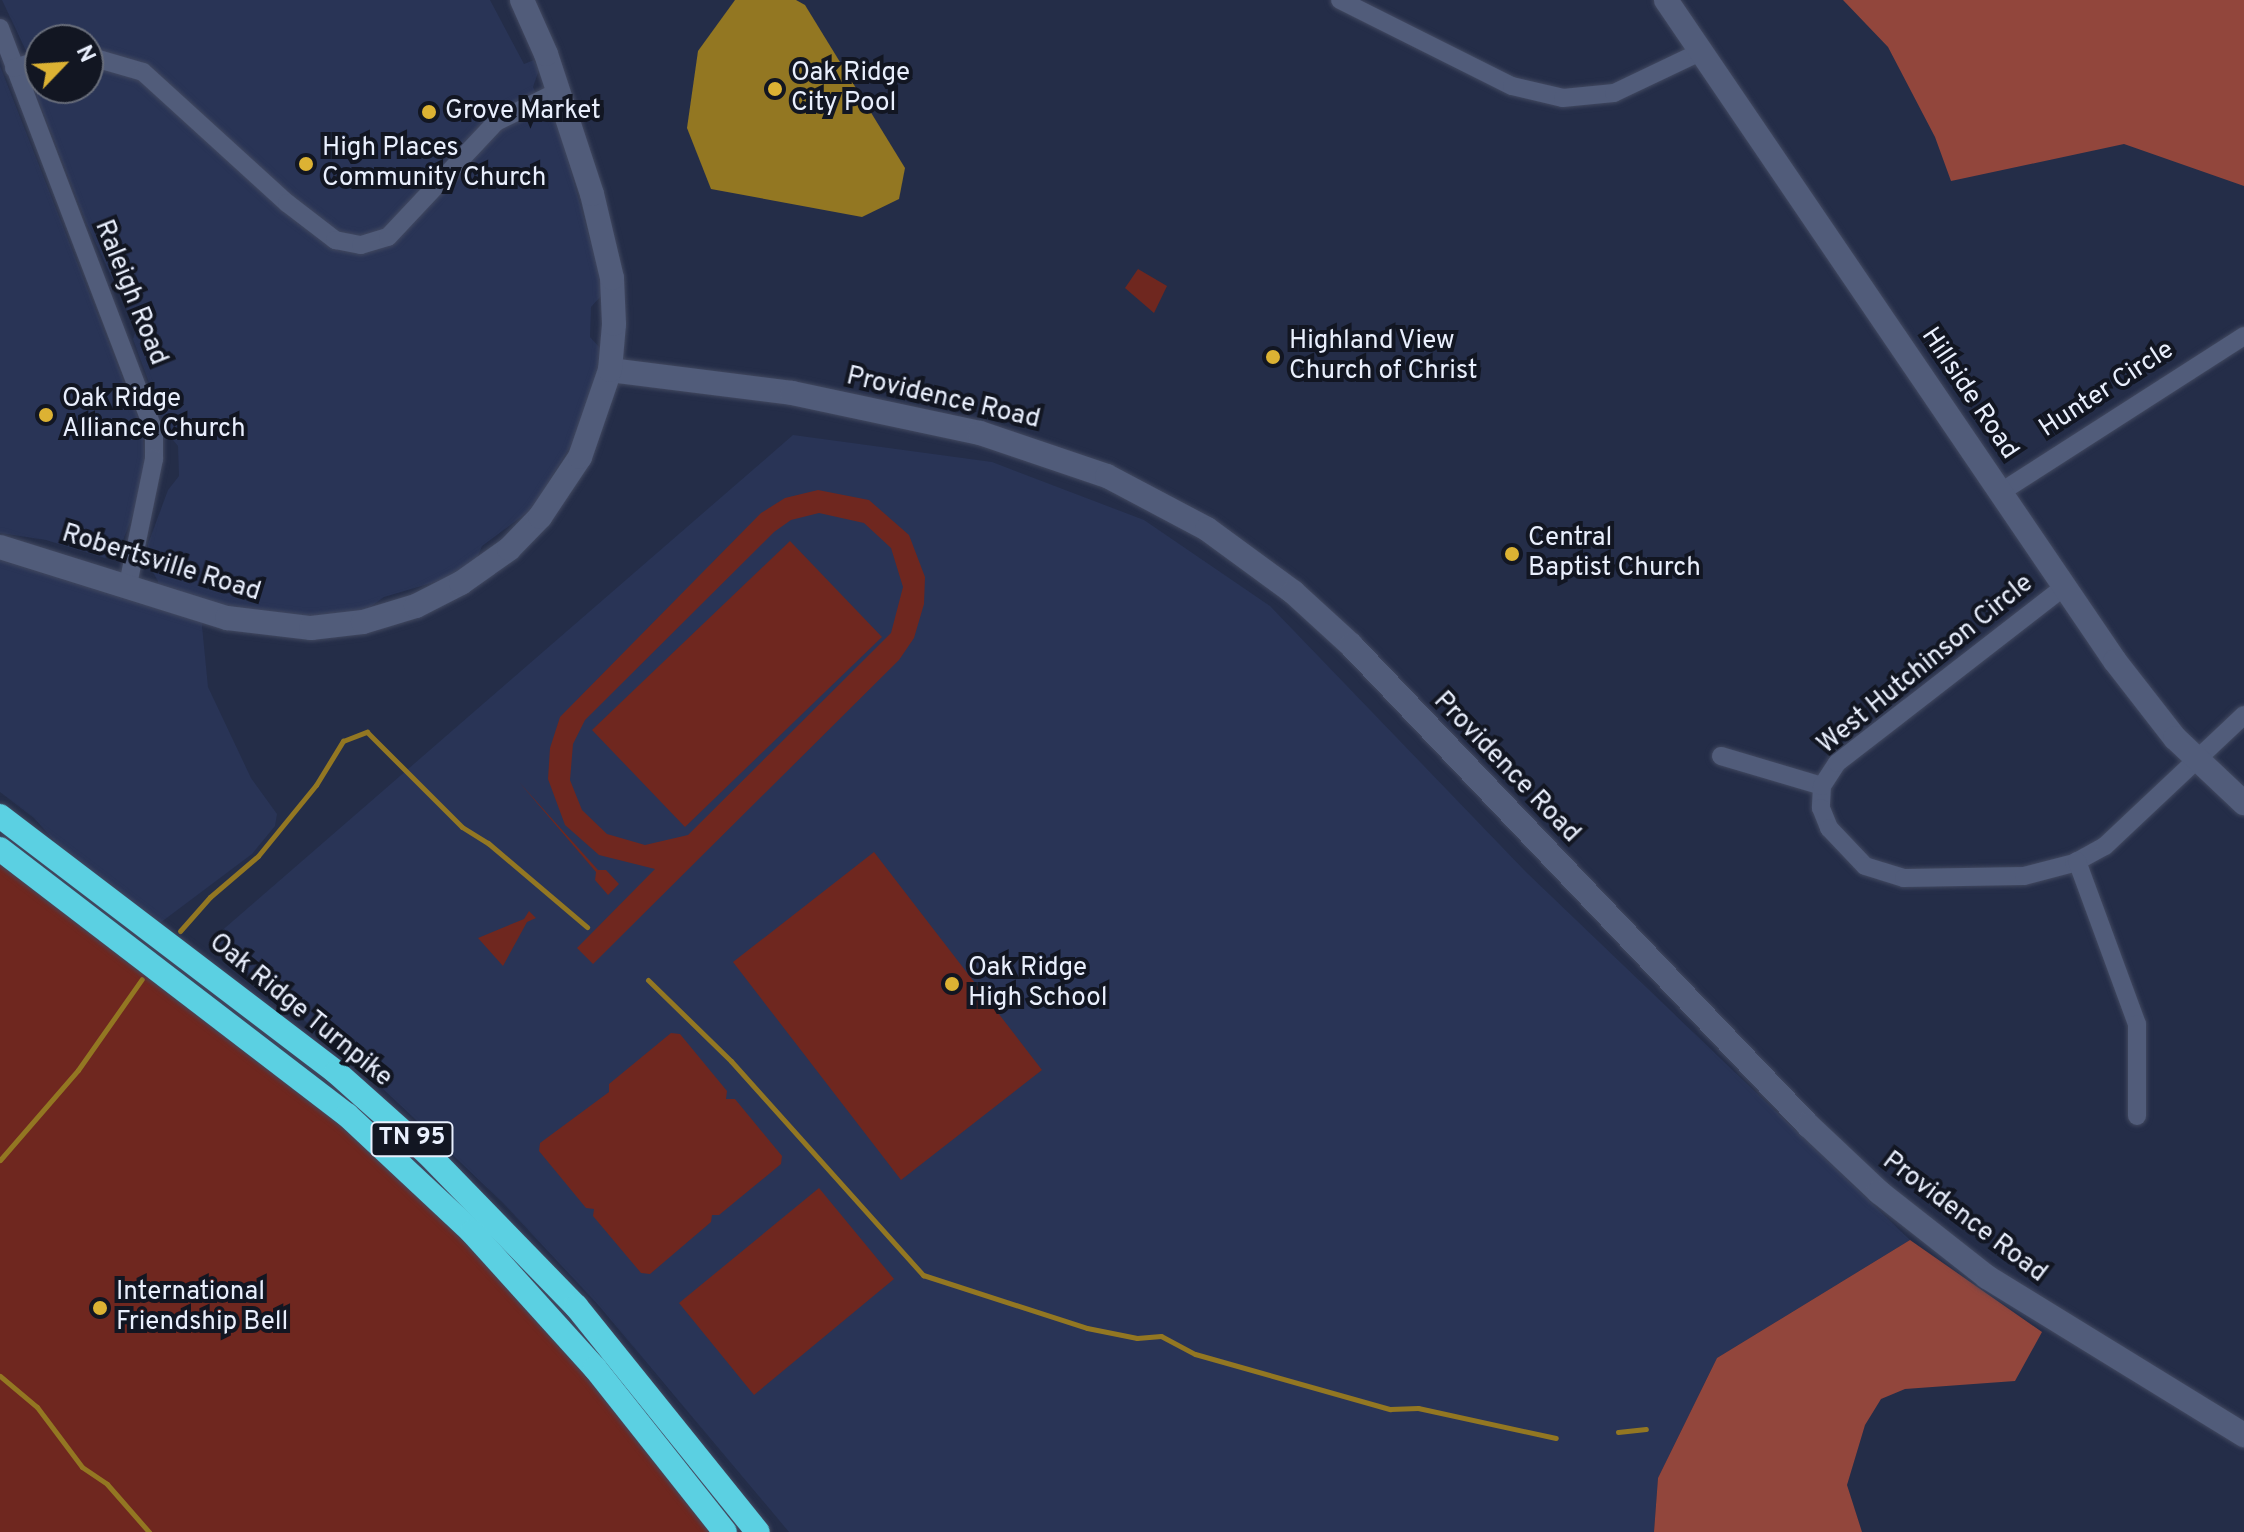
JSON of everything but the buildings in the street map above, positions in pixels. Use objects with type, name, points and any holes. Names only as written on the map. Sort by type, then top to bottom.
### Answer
[{"type":"highway","name":"Oak Ridge Turnpike","points":[[0,816],[323,1062],[427,1153],[576,1306],[758,1532]]},
{"type":"highway","name":"Oak Ridge Turnpike","points":[[0,849],[347,1115],[472,1232],[595,1368],[725,1532]]},
{"type":"street","name":"Robertsville Road","points":[[0,547],[128,584],[227,618],[268,626],[363,622],[416,606],[488,566],[540,517],[580,457],[610,370],[612,278],[559,91],[522,0]]},
{"type":"street","points":[[1340,0],[1512,86],[1563,98],[1614,93],[1702,51]]},
{"type":"street","name":"Hillside Road","points":[[1666,0],[2115,661],[2197,761],[2244,803]]},
{"type":"street","name":"Raleigh Road","points":[[0,28],[154,432],[154,459],[128,584]]},
{"type":"street","points":[[104,61],[143,72],[287,203],[335,240],[361,245],[388,237],[496,122],[559,91]]},
{"type":"street","points":[[14,68],[24,65]]},
{"type":"street","name":"Hunter Circle","points":[[2001,492],[2244,336]]},
{"type":"street","name":"Providence Road","points":[[610,370],[792,393],[980,433],[1107,476],[1207,529],[1293,592],[1351,645],[1808,1125],[1879,1192],[1987,1277],[2244,1435]]},
{"type":"street","name":"West Hutchinson Circle","points":[[1822,786],[1837,763],[2064,587]]},
{"type":"street","points":[[1721,756],[1822,786],[1821,808],[1829,828],[1848,853],[1865,866],[1891,874],[1981,879],[2024,876],[2077,861],[2105,846],[2244,715]]},
{"type":"street","points":[[2077,861],[2137,1024],[2137,1116]]},
{"type":"shaded area","points":[[2,0],[490,0],[524,64],[534,60],[539,70],[533,87],[544,110],[555,114],[600,276],[602,295],[591,307],[590,337],[600,348],[599,366],[577,435],[533,508],[482,546],[476,561],[442,580],[384,597],[366,610],[315,616],[260,614],[210,603],[202,626],[208,687],[251,778],[277,814],[275,826],[252,854],[160,923],[59,846],[34,818],[0,792],[0,560],[151,607],[158,581],[148,564],[148,544],[168,490],[179,476],[178,446],[168,434],[133,339],[136,330],[86,222],[40,104],[104,104],[104,24],[24,24],[24,47]]},
{"type":"shaded area","name":"Oak Ridge City Pool","points":[[735,0],[796,0],[805,5],[905,168],[899,199],[862,217],[711,189],[687,128],[698,51]]},
{"type":"shaded area","points":[[1843,0],[2244,0],[2244,186],[2124,144],[1951,181],[1935,137],[1888,47]]},
{"type":"shaded area","points":[[0,66],[142,428],[145,462],[139,499],[120,548],[105,558],[46,540],[0,533]]},
{"type":"shaded area","points":[[1138,269],[1167,286],[1154,313],[1125,288]]},
{"type":"shaded area","name":"Oak Ridge High School","points":[[793,435],[992,462],[1144,520],[1270,606],[1526,872],[1910,1240],[1717,1358],[1658,1478],[1654,1532],[789,1532],[600,1307],[503,1203],[377,1083],[211,940]]},
{"type":"shaded area","points":[[818,490],[869,500],[909,535],[925,577],[924,604],[914,638],[899,660],[593,964],[577,948],[655,869],[599,855],[565,825],[548,779],[550,748],[560,717],[761,513],[785,498]],"holes":[[[819,513],[864,523],[891,548],[903,587],[891,633],[688,835],[645,845],[607,834],[582,810],[570,780],[573,744],[585,720],[774,532],[791,520]]]},
{"type":"shaded area","points":[[790,541],[882,637],[685,827],[592,730]]},
{"type":"shaded area","points":[[519,782],[598,870],[606,870],[619,884],[608,895],[595,880],[596,872]]},
{"type":"shaded area","points":[[874,852],[1042,1070],[901,1180],[733,962]]},
{"type":"shaded area","points":[[0,860],[347,1125],[465,1236],[573,1356],[714,1532],[0,1532]]},
{"type":"shaded area","points":[[529,911],[536,918],[527,922],[503,966],[478,938],[524,919]]},
{"type":"shaded area","points":[[671,1033],[680,1034],[727,1091],[726,1099],[735,1099],[782,1156],[781,1164],[719,1215],[712,1215],[711,1222],[650,1274],[641,1273],[593,1216],[594,1209],[586,1208],[539,1151],[540,1143],[609,1092],[609,1084]]},
{"type":"shaded area","points":[[819,1188],[894,1279],[754,1395],[679,1303]]},
{"type":"shaded area","points":[[1910,1240],[2042,1332],[2015,1381],[1905,1389],[1881,1399],[1865,1425],[1847,1485],[1862,1532],[1654,1532],[1658,1478],[1717,1358]]},
{"type":"waterway","points":[[180,931],[210,897],[258,856],[316,785],[343,741],[367,732],[462,827],[488,843],[587,927]]},
{"type":"waterway","points":[[0,1160],[78,1070],[142,979]]},
{"type":"waterway","points":[[648,980],[731,1061],[923,1275],[1087,1328],[1137,1338],[1161,1336],[1195,1354],[1390,1409],[1418,1408],[1556,1438]]},
{"type":"waterway","points":[[0,1376],[37,1407],[82,1467],[107,1484],[149,1532]]},
{"type":"waterway","points":[[1618,1432],[1646,1429]]},
{"type":"place","name":"Oak Ridge City Pool","points":[[775,89]]},
{"type":"place","name":"Grove Market","points":[[429,112]]},
{"type":"place","name":"High Places Community Church","points":[[306,164]]},
{"type":"place","name":"Highland View Church of Christ","points":[[1273,357]]},
{"type":"place","name":"Oak Ridge Alliance Church","points":[[46,415]]},
{"type":"place","name":"Central Baptist Church","points":[[1512,554]]},
{"type":"place","name":"Oak Ridge High School","points":[[952,984]]},
{"type":"place","name":"International Friendship Bell","points":[[100,1308]]}]
